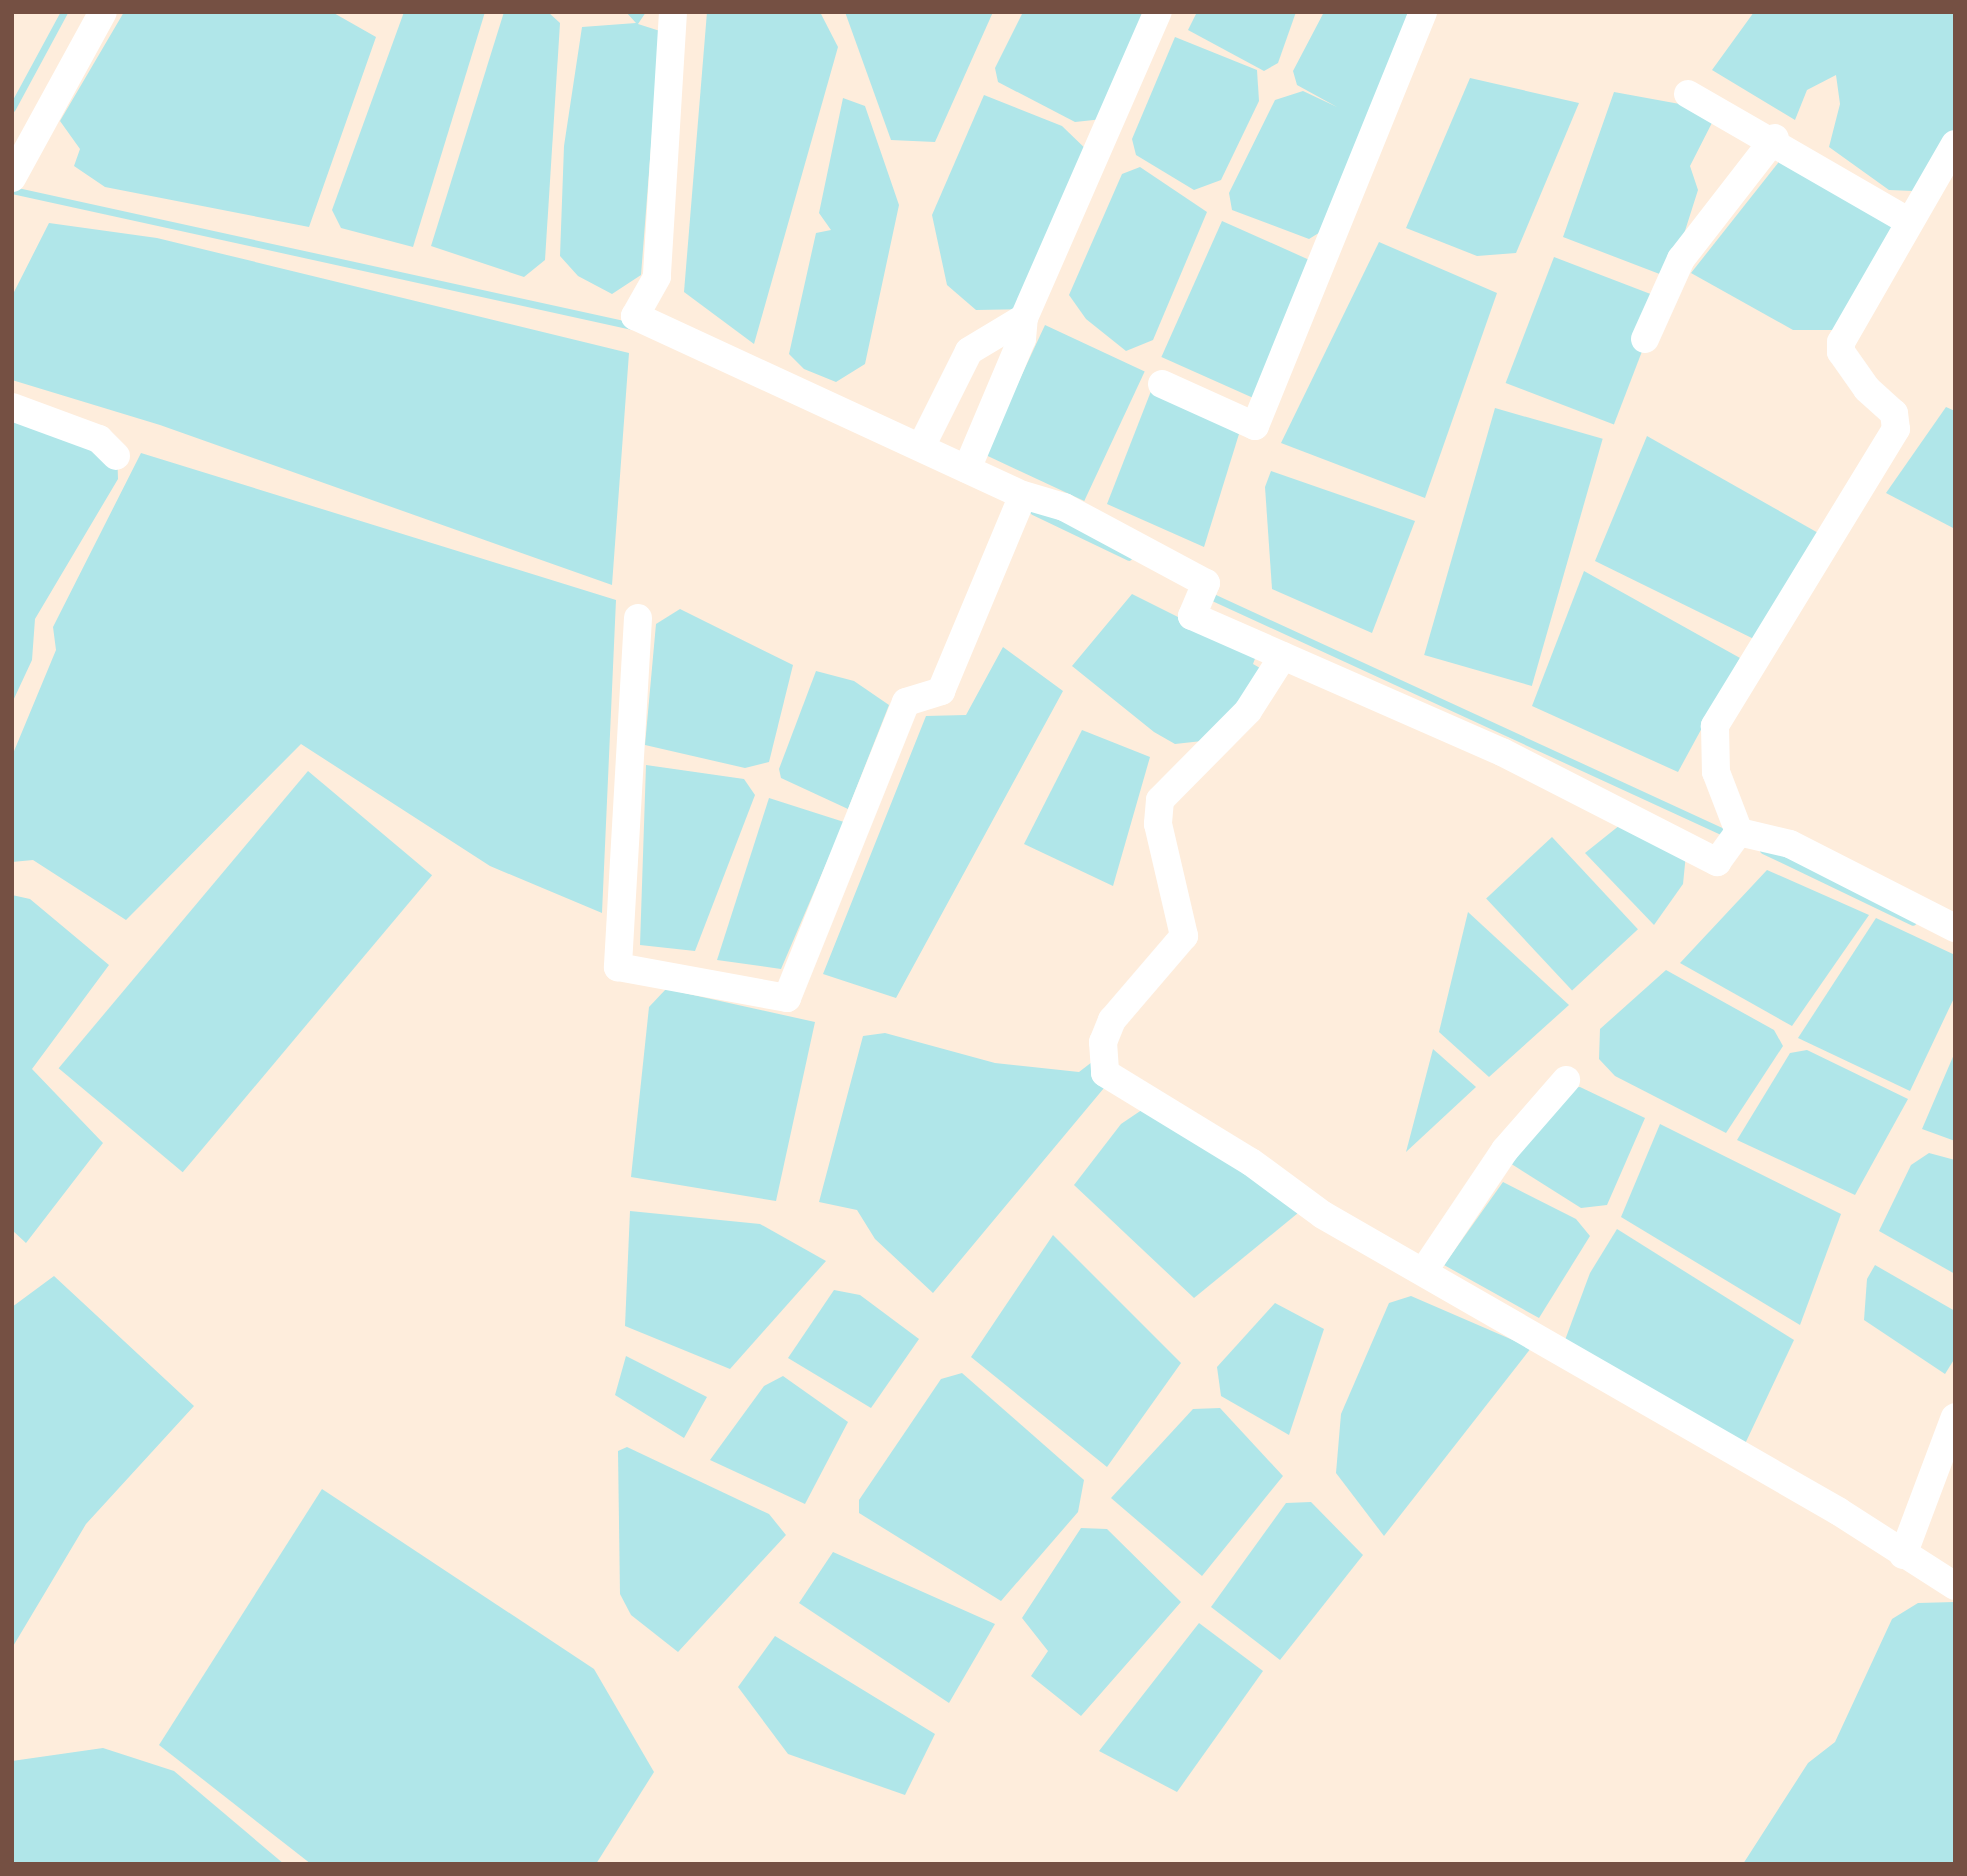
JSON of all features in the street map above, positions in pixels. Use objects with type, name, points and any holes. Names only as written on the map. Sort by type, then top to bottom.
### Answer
[{"type":"lane","points":[[12,178],[103,12]]},
{"type":"lane","points":[[673,12],[657,277],[635,316],[1023,495],[1064,507],[1202,592],[1192,616],[1502,752],[1717,862],[1732,842],[1716,772],[1715,726],[1896,429],[1894,413],[1867,389],[1841,352],[1841,342],[1908,221],[1955,144]]},
{"type":"lane","points":[[967,469],[1022,339],[1024,318],[1158,12]]},
{"type":"lane","points":[[1162,384],[1255,426],[1423,12]]},
{"type":"lane","points":[[1688,94],[1775,138],[1908,221]]},
{"type":"lane","points":[[1645,339],[1681,259],[1775,138]]},
{"type":"lane","points":[[921,447],[969,351],[1024,318]]},
{"type":"lane","points":[[12,407],[99,439],[116,456]]},
{"type":"lane","points":[[638,618],[618,967],[786,998],[906,702],[941,691],[1023,495]]},
{"type":"lane","points":[[1283,656],[1248,712],[1160,800],[1158,824],[1184,936],[1112,1020],[1102,1060],[1118,1084],[1423,1272],[1838,1511],[1955,1586]]},
{"type":"lane","points":[[1732,842],[1790,844],[1955,928]]},
{"type":"lane","points":[[1423,1272],[1505,1150],[1566,1080]]},
{"type":"lane","points":[[1903,1555],[1955,1417]]},
{"type":"water","points":[[124,12],[332,12],[376,37],[309,227],[105,187],[74,166],[80,149],[60,121]]},
{"type":"water","points":[[404,12],[485,12],[413,247],[341,228],[332,210]]},
{"type":"water","points":[[504,12],[548,12],[560,23],[545,260],[524,277],[431,246]]},
{"type":"water","points":[[626,12],[646,12],[638,24],[660,31],[641,275],[612,294],[578,276],[560,256],[564,146],[582,27],[636,23]]},
{"type":"water","points":[[707,12],[820,12],[838,47],[754,344],[684,292]]},
{"type":"water","points":[[845,12],[993,12],[935,142],[891,140]]},
{"type":"water","points":[[1023,12],[1150,12],[1103,119],[1075,122],[998,82],[995,68]]},
{"type":"water","points":[[1197,12],[1296,12],[1278,63],[1264,71],[1188,30]]},
{"type":"water","points":[[1324,12],[1408,13],[1330,226],[1309,239],[1232,210],[1229,193],[1275,100],[1303,91],[1337,107],[1297,85],[1293,71]]},
{"type":"water","points":[[1754,12],[1955,12],[1955,131],[1914,191],[1889,190],[1829,147],[1840,104],[1836,75],[1807,90],[1795,120],[1712,70]]},
{"type":"water","points":[[1175,37],[1257,70],[1259,101],[1221,180],[1194,190],[1136,155],[1132,139]]},
{"type":"water","points":[[1470,78],[1579,103],[1516,253],[1477,256],[1406,228]]},
{"type":"water","points":[[1614,92],[1718,111],[1690,166],[1698,190],[1670,278],[1563,237]]},
{"type":"water","points":[[984,95],[1062,126],[1091,154],[1024,309],[976,310],[947,285],[932,215]]},
{"type":"water","points":[[843,98],[865,106],[899,205],[865,364],[836,382],[804,369],[789,354],[816,233],[831,230],[819,213]]},
{"type":"water","points":[[1786,153],[1895,223],[1833,330],[1793,330],[1691,273]]},
{"type":"water","points":[[1140,167],[1207,212],[1153,340],[1126,351],[1086,319],[1069,295],[1122,174]]},
{"type":"water","points":[[1222,221],[1313,262],[1253,398],[1161,357]]},
{"type":"water","points":[[49,223],[157,238],[629,353],[612,585],[160,425],[12,380],[12,296]]},
{"type":"water","points":[[1379,242],[1497,293],[1425,498],[1281,443]]},
{"type":"water","points":[[1554,257],[1662,299],[1614,425],[1506,383]]},
{"type":"water","points":[[1045,325],[1145,371],[1084,501],[985,455]]},
{"type":"water","points":[[1153,386],[1239,434],[1204,547],[1107,504]]},
{"type":"water","points":[[1946,407],[1955,411],[1955,529],[1886,493]]},
{"type":"water","points":[[1495,408],[1603,439],[1532,686],[1424,655]]},
{"type":"water","points":[[12,418],[117,449],[118,479],[35,619],[32,660],[12,703]]},
{"type":"water","points":[[1647,436],[1820,534],[1762,643],[1595,561]]},
{"type":"water","points":[[141,453],[616,600],[602,913],[490,866],[301,744],[126,920],[33,860],[12,862],[12,756],[56,650],[53,627]]},
{"type":"water","points":[[1271,471],[1415,521],[1372,633],[1272,589],[1265,487]]},
{"type":"water","points":[[1584,571],[1740,658],[1678,772],[1532,706]]},
{"type":"water","points":[[1132,594],[1256,656],[1253,664],[1267,672],[1202,741],[1175,744],[1154,732],[1072,666]]},
{"type":"water","points":[[680,609],[793,665],[769,762],[745,768],[645,745],[656,624]]},
{"type":"water","points":[[1003,647],[1063,691],[896,998],[823,974],[926,716],[966,715]]},
{"type":"water","points":[[816,671],[854,681],[889,705],[848,809],[781,778],[779,769]]},
{"type":"water","points":[[1082,730],[1150,757],[1113,886],[1024,844]]},
{"type":"water","points":[[646,765],[744,779],[755,795],[695,951],[640,945]]},
{"type":"water","points":[[308,771],[432,875],[183,1172],[59,1068]]},
{"type":"water","points":[[769,798],[844,822],[781,969],[717,960]]},
{"type":"water","points":[[1620,825],[1686,854],[1683,884],[1654,925],[1585,853]]},
{"type":"water","points":[[1552,837],[1638,929],[1572,991],[1486,898]]},
{"type":"water","points":[[1767,870],[1869,915],[1792,1026],[1680,963]]},
{"type":"water","points":[[12,895],[30,899],[109,965],[32,1069],[103,1143],[26,1243],[12,1230]]},
{"type":"water","points":[[1468,912],[1569,1005],[1489,1077],[1439,1032]]},
{"type":"water","points":[[1876,918],[1955,955],[1955,996],[1910,1091],[1798,1038]]},
{"type":"water","points":[[1666,970],[1774,1030],[1783,1046],[1726,1133],[1615,1076],[1599,1059],[1600,1029]]},
{"type":"water","points":[[666,989],[815,1022],[776,1201],[631,1177],[649,1007]]},
{"type":"water","points":[[885,1033],[995,1063],[1079,1072],[1092,1062],[1104,1088],[933,1293],[875,1239],[857,1210],[819,1202],[863,1036]]},
{"type":"water","points":[[1433,1049],[1476,1087],[1406,1152]]},
{"type":"water","points":[[1807,1050],[1908,1099],[1855,1195],[1737,1140],[1790,1053]]},
{"type":"water","points":[[1955,1052],[1955,1141],[1922,1129]]},
{"type":"water","points":[[1580,1087],[1645,1118],[1607,1205],[1581,1208],[1502,1158],[1552,1090]]},
{"type":"water","points":[[1155,1101],[1298,1213],[1194,1298],[1074,1185],[1121,1124]]},
{"type":"water","points":[[1660,1124],[1841,1214],[1800,1325],[1621,1217]]},
{"type":"water","points":[[1929,1153],[1955,1160],[1955,1274],[1879,1231],[1911,1165]]},
{"type":"water","points":[[1503,1182],[1576,1219],[1590,1236],[1539,1318],[1444,1265]]},
{"type":"water","points":[[630,1211],[760,1224],[826,1261],[730,1369],[625,1326]]},
{"type":"water","points":[[1617,1229],[1794,1340],[1744,1446],[1565,1340],[1590,1273]]},
{"type":"water","points":[[1053,1235],[1181,1363],[1107,1467],[971,1357]]},
{"type":"water","points":[[1875,1265],[1955,1311],[1955,1358],[1945,1374],[1864,1320],[1867,1279]]},
{"type":"water","points":[[54,1276],[194,1406],[86,1524],[12,1648],[12,1307]]},
{"type":"water","points":[[834,1290],[860,1295],[919,1339],[871,1408],[788,1358]]},
{"type":"water","points":[[1411,1296],[1531,1348],[1384,1536],[1336,1473],[1341,1414],[1389,1303]]},
{"type":"water","points":[[1275,1303],[1324,1329],[1289,1435],[1221,1396],[1217,1367]]},
{"type":"water","points":[[626,1356],[707,1397],[684,1438],[615,1395]]},
{"type":"water","points":[[962,1373],[1084,1480],[1078,1512],[1001,1601],[859,1513],[859,1500],[941,1379]]},
{"type":"water","points":[[783,1376],[848,1422],[805,1504],[710,1460],[764,1386]]},
{"type":"water","points":[[1220,1408],[1283,1476],[1202,1576],[1111,1498],[1193,1409]]},
{"type":"water","points":[[627,1447],[769,1514],[786,1535],[678,1652],[631,1615],[620,1594],[618,1451]]},
{"type":"water","points":[[322,1489],[594,1669],[654,1772],[596,1864],[311,1864],[159,1745]]},
{"type":"water","points":[[1311,1502],[1363,1555],[1280,1660],[1211,1607],[1286,1503]]},
{"type":"water","points":[[1081,1528],[1107,1529],[1181,1602],[1081,1716],[1031,1676],[1048,1651],[1022,1618]]},
{"type":"water","points":[[833,1552],[995,1624],[949,1703],[799,1603]]},
{"type":"water","points":[[1955,1602],[1955,1864],[1743,1864],[1808,1763],[1835,1742],[1892,1619],[1918,1603]]},
{"type":"water","points":[[1199,1623],[1263,1671],[1177,1792],[1099,1751]]},
{"type":"water","points":[[775,1636],[935,1734],[905,1795],[788,1754],[738,1687]]},
{"type":"water","points":[[103,1748],[174,1771],[284,1864],[12,1864],[12,1761]]},
{"type":"waterway","points":[[12,108],[64,12]]},
{"type":"waterway","points":[[12,190],[632,326]]},
{"type":"waterway","points":[[1033,511],[1129,557]]},
{"type":"waterway","points":[[1206,594],[1730,835]]},
{"type":"waterway","points":[[1763,850],[1913,922]]}]
